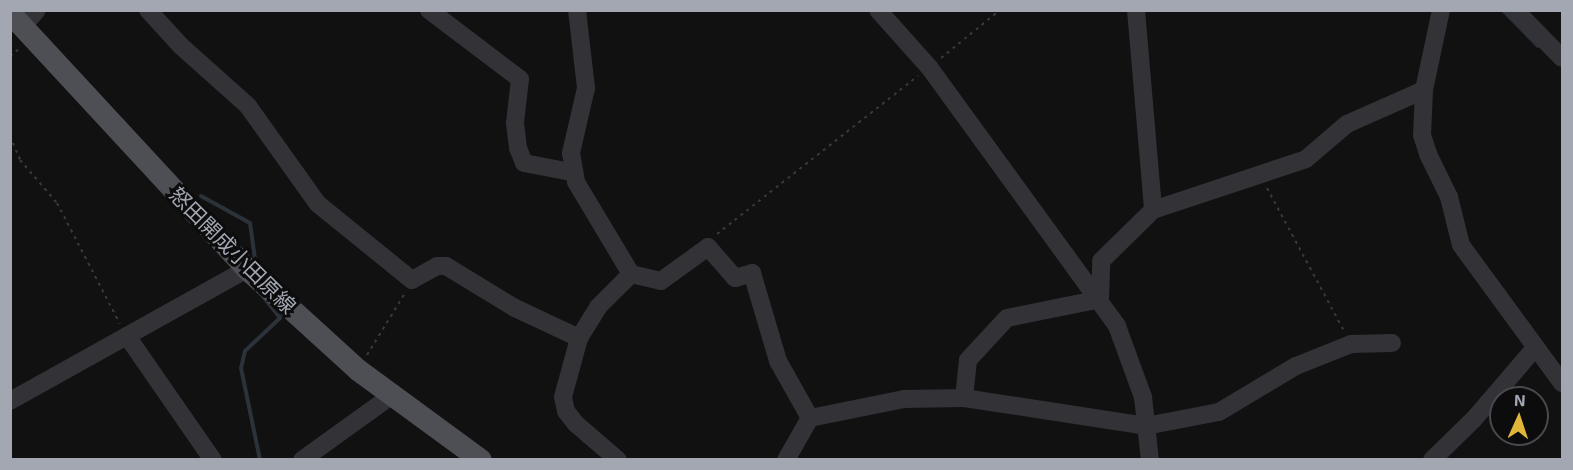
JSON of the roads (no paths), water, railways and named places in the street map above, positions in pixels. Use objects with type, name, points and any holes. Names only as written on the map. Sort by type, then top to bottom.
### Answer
[{"type":"main road","name":"怒田開成小田原線","points":[[24,16],[254,276],[358,370],[481,459]]},
{"type":"street","points":[[148,10],[181,46],[248,106],[318,204],[412,280],[436,266],[446,266],[515,308],[579,338]]},
{"type":"street","points":[[429,10],[520,79],[515,123],[518,148],[524,163],[571,172]]},
{"type":"street","points":[[577,10],[586,88],[571,153],[571,172],[631,274],[661,281],[708,247],[735,278],[752,273],[778,361],[810,418]]},
{"type":"street","points":[[879,10],[929,67],[1100,299],[1134,365],[1150,459]]},
{"type":"street","points":[[1136,10],[1153,210]]},
{"type":"street","points":[[1441,10],[1424,90],[1422,135],[1449,196],[1461,245],[1534,349],[1563,383]]},
{"type":"street","points":[[1515,10],[1563,58]]},
{"type":"street","points":[[1100,299],[1101,261],[1153,210],[1306,159],[1347,124],[1424,90]]},
{"type":"street","points":[[618,459],[566,411],[563,397],[579,338],[597,307],[631,274]]},
{"type":"street","points":[[10,402],[127,336],[254,276]]},
{"type":"street","points":[[964,398],[968,360],[1007,318],[1100,299]]},
{"type":"street","points":[[127,336],[213,459]]},
{"type":"street","points":[[786,459],[810,418],[904,399],[964,398],[1146,426],[1219,412],[1296,366],[1351,344],[1392,343]]},
{"type":"street","points":[[1432,459],[1474,419],[1534,349]]},
{"type":"street","points":[[302,459],[391,396]]},
{"type":"waterway","points":[[1503,10],[1538,46]]},
{"type":"waterway","points":[[201,196],[250,223],[256,266]]},
{"type":"waterway","points":[[259,291],[280,318],[245,351],[241,368],[260,460]]}]
